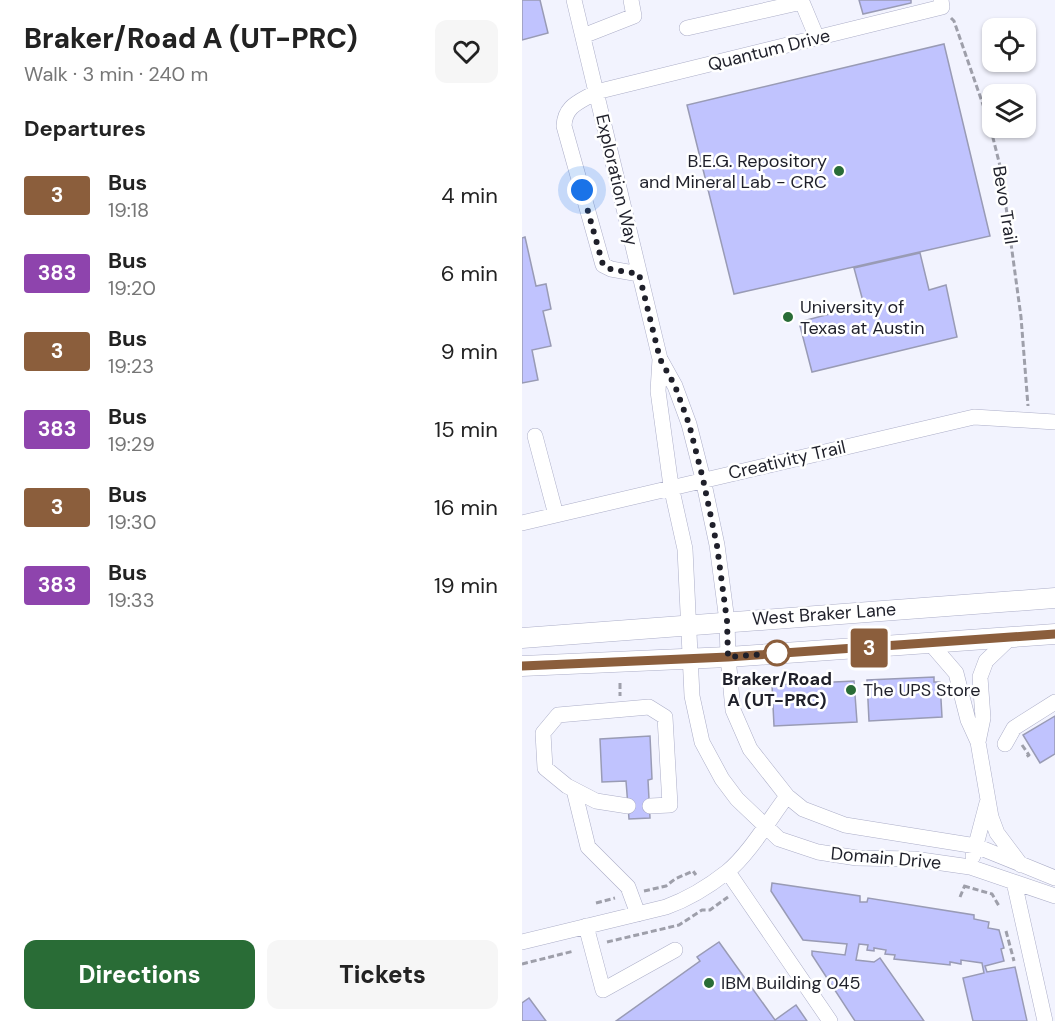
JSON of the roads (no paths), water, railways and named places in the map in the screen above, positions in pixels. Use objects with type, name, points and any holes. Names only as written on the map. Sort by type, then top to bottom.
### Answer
[{"type":"main road","name":"West Braker Lane","points":[[522,638],[1055,598]]},
{"type":"main road","name":"West Braker Lane","points":[[522,666],[728,657],[1055,634]]},
{"type":"street","name":"Exploration Way","points":[[574,0],[660,359],[675,386],[689,424],[703,479],[717,546],[727,621]]},
{"type":"street","points":[[583,36],[634,16],[631,0]]},
{"type":"street","points":[[687,28],[802,2],[817,38]]},
{"type":"street","name":"Quantum Drive","points":[[639,274],[610,269],[603,265],[564,126],[564,116],[569,108],[596,92],[817,38],[941,4]]},
{"type":"street","name":"Exploration Way","points":[[660,359],[658,391],[671,486],[685,549],[688,624]]},
{"type":"street","name":"Creativity Trail","points":[[522,523],[671,486],[974,417],[1055,422]]},
{"type":"street","points":[[535,436],[556,514]]},
{"type":"street","name":"Domain Drive","points":[[727,621],[733,710],[750,748],[787,796],[803,809],[845,825],[975,846],[1055,878]]},
{"type":"street","name":"Domain Drive","points":[[688,624],[692,658],[692,696],[702,742],[722,779],[737,799],[779,839],[818,852],[857,858],[914,859],[970,867],[1055,896]]},
{"type":"street","points":[[978,742],[983,718],[980,677],[986,661],[1011,637]]},
{"type":"street","points":[[931,644],[956,673],[968,720],[978,742],[991,817],[997,833],[1021,865]]},
{"type":"street","points":[[1005,744],[1014,728],[1055,702]]},
{"type":"street","points":[[628,806],[596,801],[574,790],[545,768],[543,733],[558,715],[649,707],[665,717],[670,805],[650,806]]},
{"type":"street","points":[[574,790],[588,847],[628,887],[638,914]]},
{"type":"street","points":[[522,942],[666,907],[686,899],[728,872],[787,796]]},
{"type":"street","points":[[970,867],[987,800]]},
{"type":"street","points":[[728,872],[830,1021]]},
{"type":"street","points":[[1014,882],[1045,1021]]},
{"type":"street","points":[[586,926],[603,990],[675,950]]},
{"type":"place","name":"B.E.G. Repository and Mineral Lab - CRC","points":[[839,171]]},
{"type":"place","name":"University of Texas at Austin","points":[[788,317]]},
{"type":"place","name":"Braker/Road A (UT-PRC)","points":[[777,653]]},
{"type":"place","name":"The UPS Store","points":[[851,690]]},
{"type":"place","name":"IBM Building 045","points":[[709,983]]}]
